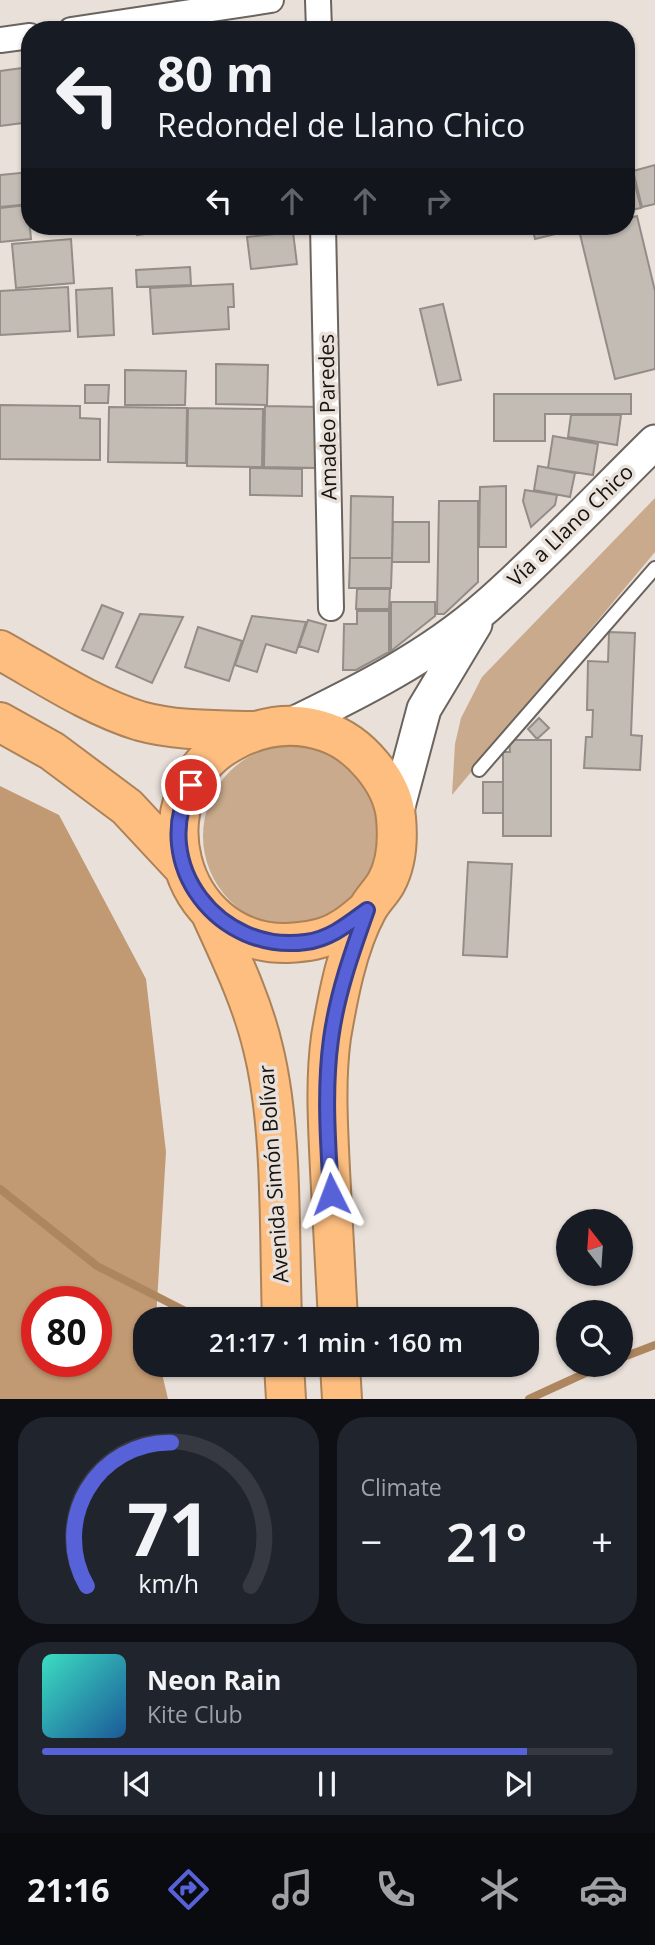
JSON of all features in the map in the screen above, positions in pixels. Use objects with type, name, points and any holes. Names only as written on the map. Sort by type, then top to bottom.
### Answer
[{"type":"highway","points":[[0,650],[95,702],[139,720],[176,728],[253,731],[291,725],[327,732],[359,751],[383,780],[396,814],[397,849],[387,882],[367,910],[346,970],[331,1039],[327,1118],[337,1307]]},
{"type":"highway","points":[[0,722],[52,751],[127,807],[182,866]]},
{"type":"highway","points":[[253,731],[223,746],[199,770],[183,800],[178,833],[182,866],[193,892],[211,914],[239,933],[272,943],[307,942],[339,931],[367,910]]},
{"type":"highway","name":"Avenida Simón Bolívar","points":[[211,914],[244,985],[264,1049],[274,1123],[281,1307]]},
{"type":"highway","points":[[285,1377],[286,1399]]},
{"type":"highway","points":[[341,1377],[342,1399]]},
{"type":"street","points":[[131,21],[271,0]]},
{"type":"street","points":[[318,0],[319,21]]},
{"type":"street","points":[[0,40],[21,37]]},
{"type":"street","name":"Amadeo Paredes","points":[[323,235],[331,608]]},
{"type":"street","name":"Vía a Llano Chico","points":[[291,725],[355,694],[415,659],[485,607],[655,442]]},
{"type":"street","name":"Vía a Llano Chico","points":[[396,814],[424,709],[485,607]]},
{"type":"lane","points":[[479,770],[655,568]]},
{"type":"shaded area","points":[[655,498],[655,552],[452,795],[455,744],[461,718],[482,677]]},
{"type":"shaded area","points":[[294,745],[329,752],[345,760],[358,772],[370,785],[378,801],[385,836],[378,871],[370,887],[358,900],[345,912],[329,920],[294,927],[259,920],[243,912],[230,900],[218,887],[210,871],[203,836],[210,801],[218,785],[230,772],[243,760],[259,752]]},
{"type":"shaded area","points":[[0,786],[59,815],[146,979],[166,1152],[157,1307],[133,1307],[133,1377],[163,1377],[168,1399],[0,1399]]},
{"type":"building","points":[[21,68],[21,123],[0,126],[0,71]]},
{"type":"building","points":[[655,165],[655,204],[642,207],[635,170]]},
{"type":"building","points":[[21,173],[21,205],[0,207],[0,175]]},
{"type":"building","points":[[635,185],[641,208],[635,209]]},
{"type":"building","points":[[21,206],[21,235],[31,235],[31,239],[0,242],[0,208]]},
{"type":"building","points":[[635,217],[655,291],[655,369],[615,379],[580,235],[635,235]]},
{"type":"building","points":[[293,235],[297,264],[251,269],[247,237]]},
{"type":"building","points":[[534,235],[551,235],[535,239]]},
{"type":"building","points":[[71,239],[74,283],[16,288],[12,244]]},
{"type":"building","points":[[190,267],[191,285],[137,287],[136,270]]},
{"type":"building","points":[[233,284],[234,307],[228,307],[229,329],[153,334],[150,288]]},
{"type":"building","points":[[68,287],[70,331],[0,335],[0,291]]},
{"type":"building","points":[[112,288],[114,335],[78,337],[76,290]]},
{"type":"building","points":[[443,304],[461,380],[438,385],[420,309]]},
{"type":"building","points":[[216,364],[268,365],[267,405],[216,404]]},
{"type":"building","points":[[125,370],[186,371],[185,405],[125,405]]},
{"type":"building","points":[[85,385],[109,385],[108,403],[85,403]]},
{"type":"building","points":[[494,394],[631,394],[631,414],[545,414],[545,441],[494,441]]},
{"type":"building","points":[[0,405],[80,406],[80,418],[100,419],[100,460],[0,459]]},
{"type":"building","points":[[265,406],[321,407],[320,468],[264,467]]},
{"type":"building","points":[[109,407],[187,408],[186,463],[108,462]]},
{"type":"building","points":[[188,408],[263,409],[262,467],[187,466]]},
{"type":"building","points":[[571,415],[621,415],[617,445],[568,437]]},
{"type":"building","points":[[553,436],[598,444],[593,475],[548,468]]},
{"type":"building","points":[[538,466],[575,473],[570,497],[534,490]]},
{"type":"building","points":[[250,468],[302,469],[302,496],[250,495]]},
{"type":"building","points":[[506,486],[506,547],[479,547],[480,487]]},
{"type":"building","points":[[525,490],[557,495],[555,505],[531,527],[523,501]]},
{"type":"building","points":[[351,496],[393,497],[392,558],[350,558]]},
{"type":"building","points":[[439,501],[478,501],[478,582],[444,614],[437,614]]},
{"type":"building","points":[[393,522],[429,522],[429,562],[392,562]]},
{"type":"building","points":[[350,558],[392,558],[391,588],[349,588]]},
{"type":"building","points":[[357,589],[390,589],[389,609],[356,609]]},
{"type":"building","points":[[391,602],[435,602],[435,616],[391,651]]},
{"type":"building","points":[[102,605],[123,613],[103,659],[82,650]]},
{"type":"building","points":[[357,611],[389,611],[389,652],[356,670],[343,670],[344,624],[357,624]]},
{"type":"building","points":[[140,614],[183,617],[152,683],[116,667]]},
{"type":"building","points":[[252,616],[306,622],[296,653],[266,644],[257,672],[235,665]]},
{"type":"building","points":[[308,620],[326,625],[318,652],[299,646]]},
{"type":"building","points":[[198,627],[242,641],[229,681],[185,667]]},
{"type":"building","points":[[609,632],[635,633],[631,735],[642,736],[640,770],[584,768],[586,737],[592,737],[593,710],[587,710],[588,661],[608,662]]},
{"type":"building","points":[[539,718],[549,728],[537,739],[528,729]]},
{"type":"building","points":[[509,740],[551,740],[551,836],[503,836],[503,752],[510,752]]},
{"type":"building","points":[[483,782],[503,782],[503,813],[483,813]]},
{"type":"building","points":[[468,862],[512,864],[507,957],[463,955]]},
{"type":"waterway","points":[[0,1189],[97,1266],[177,1307]]},
{"type":"waterway","points":[[633,1353],[655,1345]]},
{"type":"waterway","points":[[529,1399],[577,1377]]},
{"type":"route","points":[[191,785],[183,800],[178,833],[182,866],[193,892],[211,914],[239,933],[272,943],[307,942],[339,931],[367,910],[346,970],[331,1039],[327,1118],[331,1194]]}]
